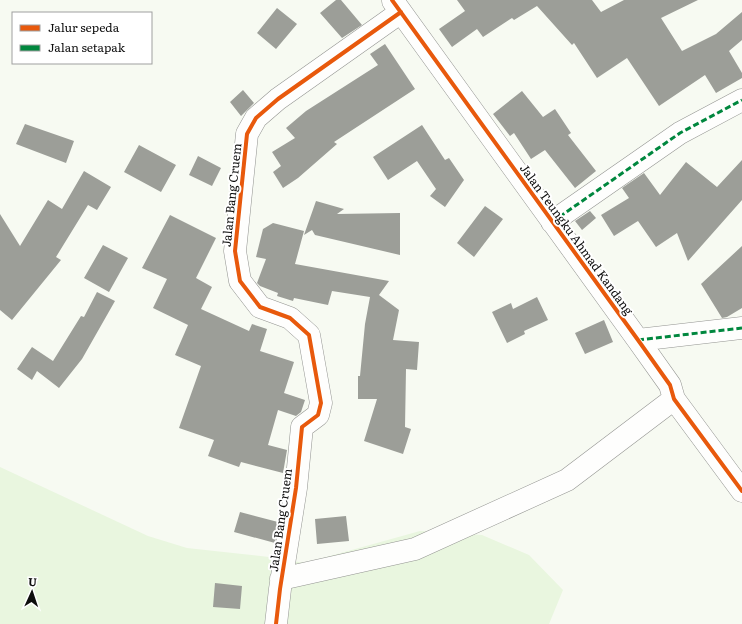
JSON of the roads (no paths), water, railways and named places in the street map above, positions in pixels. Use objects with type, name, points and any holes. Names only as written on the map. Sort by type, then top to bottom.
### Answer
[{"type":"street","name":"Jalan Teungku Ahmad Kandang","points":[[400,5],[552,222],[670,385],[674,399],[742,491]]},
{"type":"street","name":"Jalan Bang Cruem","points":[[276,624],[296,488],[302,428],[318,415],[321,403],[309,335],[290,318],[260,307],[240,281],[235,251],[248,134],[256,118],[278,99],[400,5]]},
{"type":"street","points":[[552,222],[680,133],[710,115],[742,100]]},
{"type":"street","points":[[638,340],[742,328]]},
{"type":"street","points":[[282,579],[415,549],[567,480],[674,399]]}]
